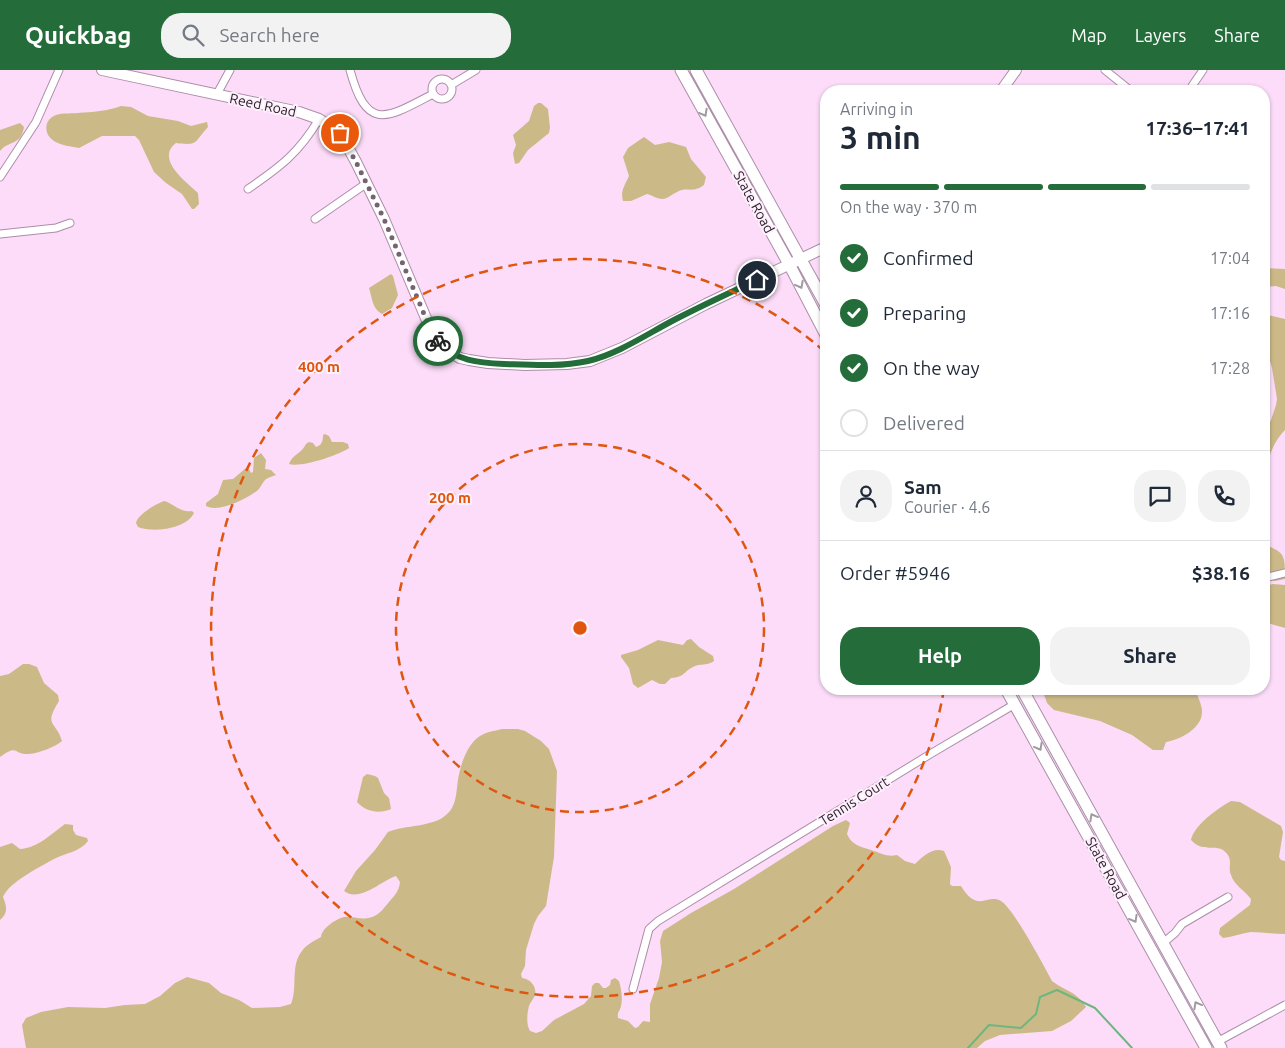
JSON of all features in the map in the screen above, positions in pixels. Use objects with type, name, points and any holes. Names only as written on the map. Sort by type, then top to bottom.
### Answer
[{"type":"main road","name":"State Road","points":[[681,70],[820,323]]},
{"type":"main road","name":"State Road","points":[[696,70],[820,294]]},
{"type":"main road","name":"State Road","points":[[1010,695],[1206,1048]]},
{"type":"main road","name":"State Road","points":[[1025,695],[1219,1045]]},
{"type":"street","points":[[0,177],[36,122],[59,70]]},
{"type":"street","name":"Reed Road","points":[[102,70],[299,112],[319,119],[340,133],[367,183],[431,330],[445,349],[460,358],[488,363],[542,365],[590,361],[622,348],[683,316],[820,250]]},
{"type":"street","points":[[216,94],[230,70]]},
{"type":"street","points":[[350,70],[355,89],[361,100],[368,109],[376,114],[386,116],[399,112],[433,94]]},
{"type":"street","points":[[450,84],[476,70]]},
{"type":"street","points":[[1005,85],[1016,70]]},
{"type":"street","points":[[1105,70],[1124,85]]},
{"type":"street","points":[[1193,85],[1203,70]]},
{"type":"street","points":[[443,79],[450,84],[451,94],[446,98],[440,99],[433,94],[432,88],[437,80],[443,79]]},
{"type":"street","points":[[248,189],[292,156],[307,138],[319,119]]},
{"type":"street","points":[[315,219],[367,183]]},
{"type":"street","points":[[0,234],[56,228],[70,224]]},
{"type":"street","points":[[1270,577],[1285,573]]},
{"type":"street","name":"Tennis Court","points":[[633,989],[649,929],[658,921],[1015,704]]},
{"type":"street","points":[[1028,728],[1040,722]]},
{"type":"street","points":[[1094,847],[1106,841]]},
{"type":"street","points":[[1163,943],[1175,934],[1182,924],[1228,897]]},
{"type":"street","points":[[1219,1045],[1285,1005]]},
{"type":"shaded area","points":[[541,103],[548,109],[549,133],[528,150],[519,163],[515,164],[513,153],[516,145],[513,135],[529,121],[534,106]]},
{"type":"shaded area","points":[[121,106],[131,107],[148,116],[178,121],[191,126],[207,122],[208,127],[195,142],[189,144],[176,143],[170,149],[169,156],[175,170],[198,193],[199,204],[194,209],[192,209],[182,194],[154,172],[139,140],[135,136],[102,136],[79,148],[58,143],[48,135],[47,123],[55,115],[100,111]]},
{"type":"shaded area","points":[[20,123],[24,127],[20,137],[0,151],[0,130]]},
{"type":"shaded area","points":[[644,137],[655,145],[669,142],[686,147],[691,159],[706,177],[704,185],[693,190],[681,190],[664,199],[647,194],[631,201],[623,201],[623,191],[629,176],[623,157],[628,148]]},
{"type":"shaded area","points":[[1270,268],[1285,269],[1285,289],[1270,286]]},
{"type":"shaded area","points":[[391,274],[398,295],[392,308],[382,314],[374,306],[369,288]]},
{"type":"shaded area","points":[[1270,315],[1285,319],[1285,430],[1270,456],[1270,422],[1277,399],[1270,361]]},
{"type":"shaded area","points":[[325,434],[329,436],[332,442],[343,442],[348,444],[349,448],[320,460],[295,465],[289,464],[292,458],[309,442],[313,443],[316,447],[320,445]]},
{"type":"shaded area","points":[[261,453],[266,460],[265,469],[271,470],[276,475],[266,479],[258,490],[240,501],[218,508],[206,506],[206,503],[218,494],[223,480],[233,479],[246,468],[251,473],[253,472],[254,458]]},
{"type":"shaded area","points":[[164,501],[181,510],[194,513],[184,523],[169,528],[152,530],[138,527],[136,523],[140,516]]},
{"type":"shaded area","points":[[1270,547],[1280,552],[1285,564],[1285,579],[1270,580]]},
{"type":"shaded area","points":[[1270,585],[1285,585],[1285,628],[1270,624]]},
{"type":"shaded area","points":[[691,639],[713,656],[714,661],[693,667],[681,675],[671,678],[665,684],[652,680],[638,688],[633,684],[629,668],[621,655],[638,650],[658,640],[683,645],[687,640]]},
{"type":"shaded area","points":[[23,664],[37,667],[44,683],[58,695],[59,701],[54,709],[51,720],[62,741],[37,752],[24,754],[13,750],[0,757],[0,676],[9,674]]},
{"type":"shaded area","points":[[1044,695],[1197,695],[1202,711],[1199,723],[1190,732],[1178,739],[1166,742],[1163,750],[1153,750],[1132,735],[1100,721],[1054,710],[1047,703]]},
{"type":"shaded area","points":[[502,729],[525,731],[541,741],[549,749],[557,771],[554,857],[546,906],[534,924],[526,950],[525,966],[521,974],[522,978],[530,981],[535,989],[535,995],[528,1012],[527,1022],[530,1031],[536,1033],[542,1031],[554,1020],[584,1004],[591,996],[592,986],[595,983],[599,983],[603,988],[606,988],[610,985],[611,980],[615,978],[619,981],[622,996],[618,1018],[628,1021],[635,1028],[643,1021],[650,1022],[650,1004],[659,978],[662,962],[660,941],[663,931],[734,889],[833,826],[846,820],[850,823],[847,834],[855,844],[890,856],[897,855],[905,861],[915,864],[932,851],[944,851],[951,867],[950,884],[952,886],[961,886],[972,899],[977,901],[996,899],[1001,901],[1013,914],[1052,981],[1079,998],[1086,1007],[1071,1021],[1052,1031],[1000,1035],[985,1041],[977,1048],[26,1048],[22,1025],[26,1018],[41,1012],[68,1007],[105,1008],[145,1004],[187,977],[209,983],[221,993],[239,1000],[252,1008],[280,1007],[291,1004],[296,963],[304,949],[321,937],[327,927],[337,920],[344,917],[372,917],[377,914],[398,890],[400,882],[396,876],[364,893],[350,894],[344,891],[356,871],[388,832],[434,822],[446,815],[454,803],[460,768],[471,744],[482,735]]},
{"type":"shaded area","points":[[367,774],[378,778],[384,793],[389,798],[391,809],[373,811],[364,808],[357,802],[363,777]]},
{"type":"shaded area","points":[[1231,801],[1240,802],[1281,826],[1283,832],[1279,857],[1285,861],[1285,934],[1251,932],[1223,938],[1219,934],[1220,928],[1250,905],[1251,899],[1232,879],[1230,859],[1227,853],[1220,848],[1200,846],[1191,840],[1193,834],[1213,812]]},
{"type":"shaded area","points":[[65,824],[73,825],[76,835],[87,838],[88,841],[77,850],[58,857],[18,880],[6,891],[3,897],[6,910],[0,920],[0,847],[12,843],[20,849],[33,846]]},
{"type":"waterway","points":[[968,1048],[989,1025],[1021,1028],[1036,1014],[1040,997],[1057,990],[1095,1008],[1132,1048]]},
{"type":"way so far","points":[[340,133],[384,219],[427,321],[438,341]]},
{"type":"route","points":[[438,341],[445,349],[460,358],[488,363],[551,365],[590,361],[622,348],[676,319],[757,280]]}]
